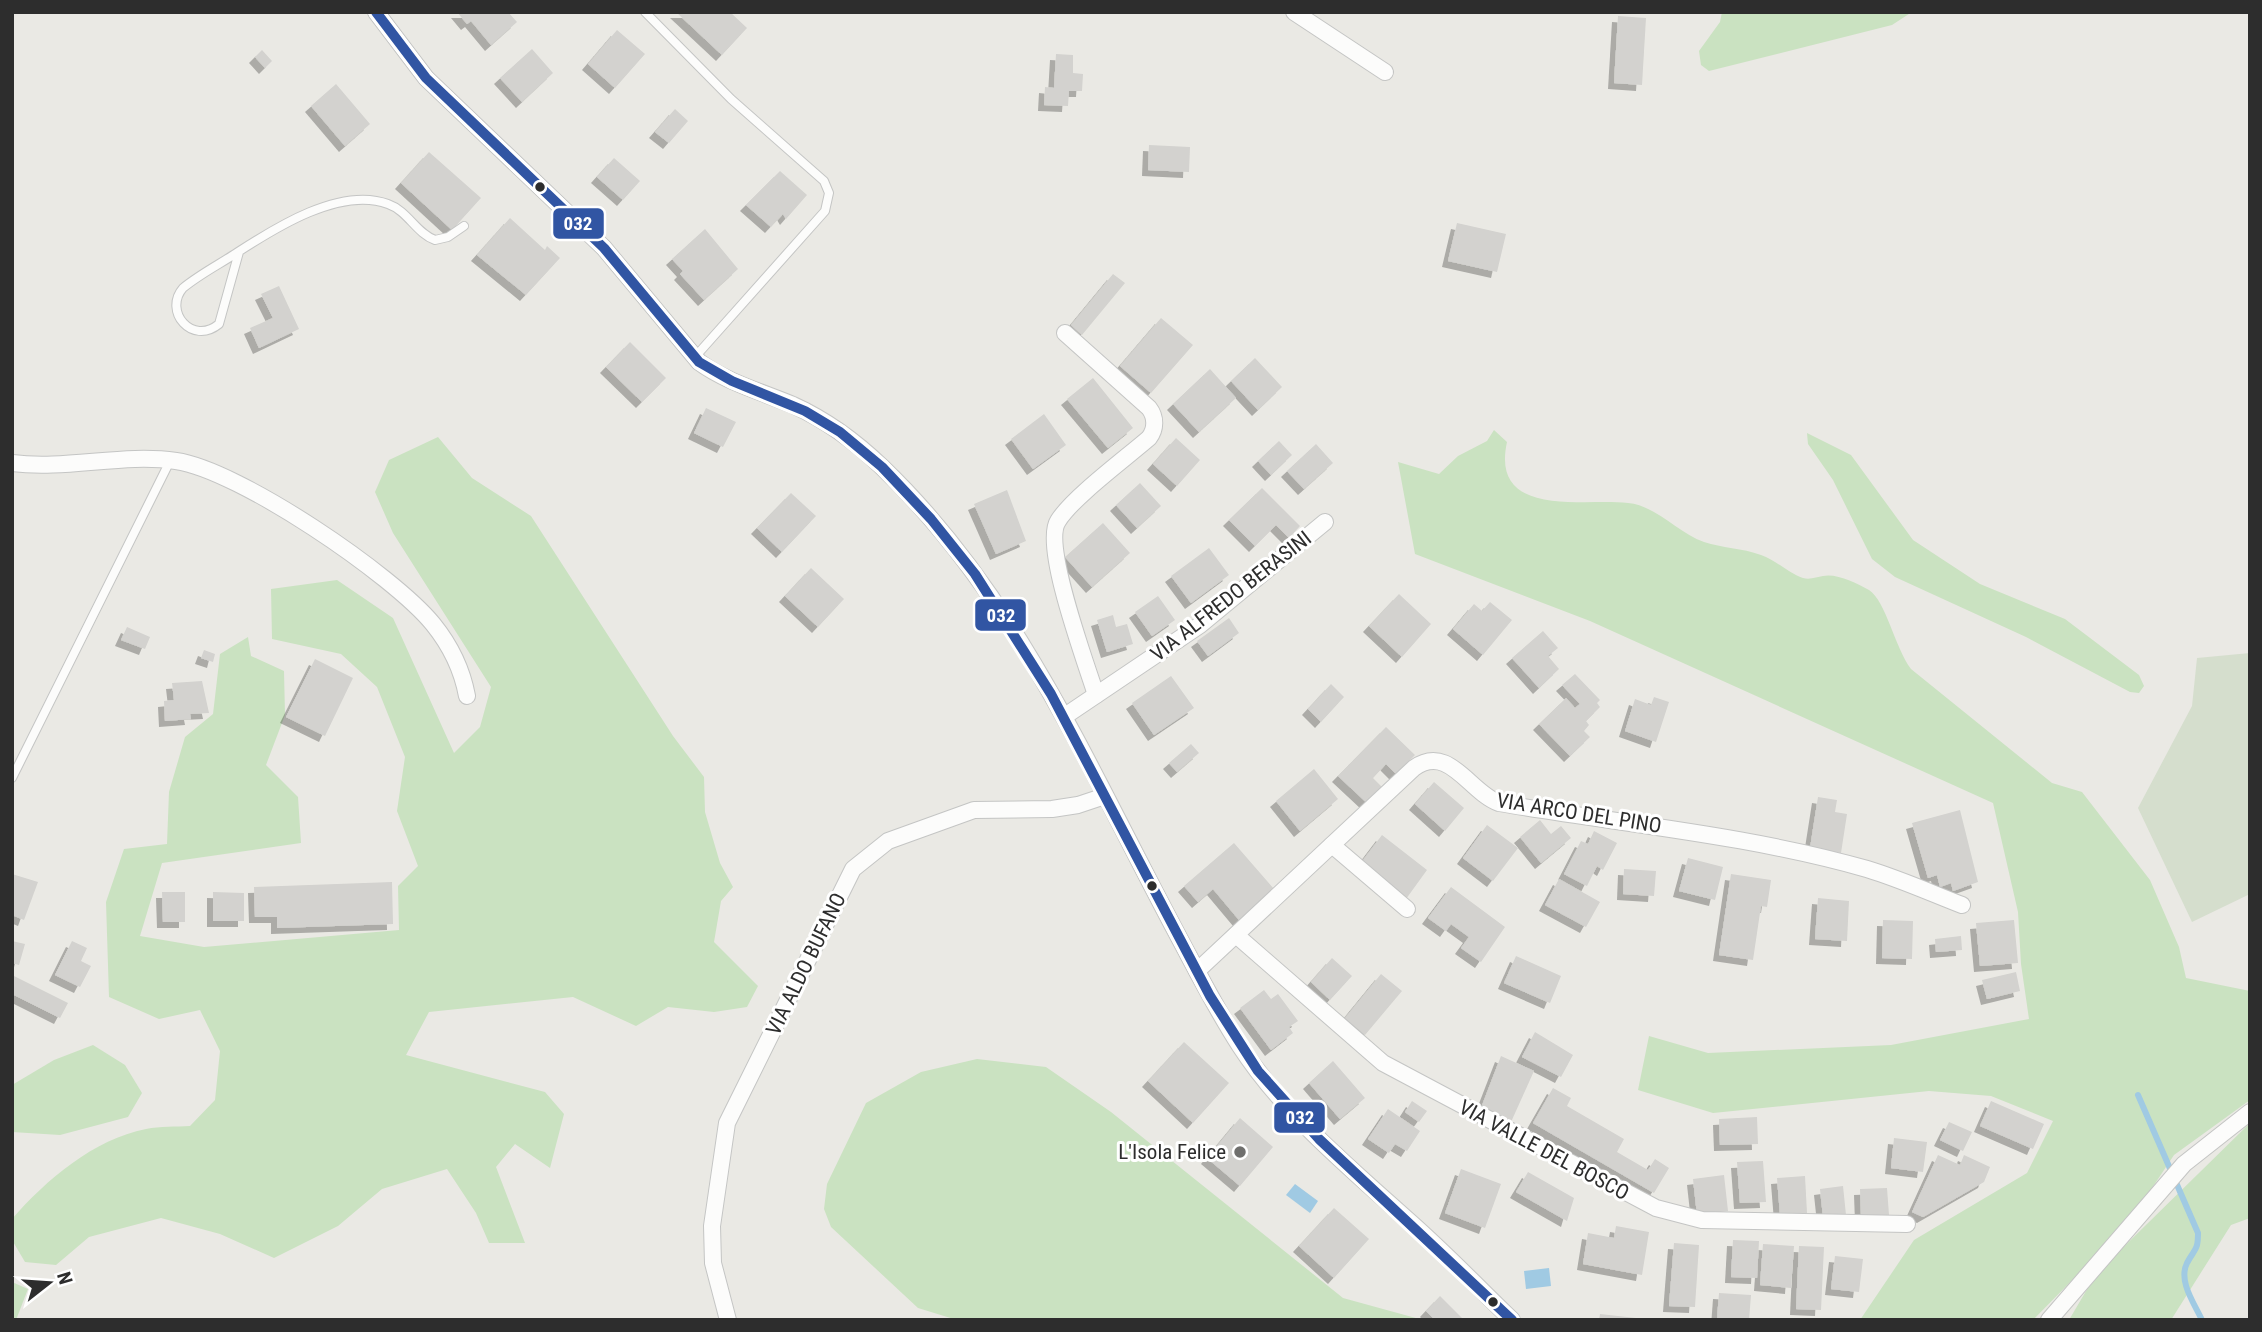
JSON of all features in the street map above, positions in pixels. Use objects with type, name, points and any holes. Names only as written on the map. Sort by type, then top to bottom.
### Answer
[{"type":"street","points":[[376,12],[432,84],[604,248],[694,358],[714,372],[817,417],[849,439],[885,470],[932,519],[973,571],[1029,655],[1065,716],[1197,971],[1238,1043],[1278,1097],[1320,1141],[1436,1245],[1512,1320]]},
{"type":"street","points":[[1294,12],[1385,72]]},
{"type":"street","points":[[1065,333],[1149,408],[1154,417],[1154,428],[1149,438],[1063,514],[1053,532],[1054,557],[1096,695]]},
{"type":"street","points":[[12,463],[78,465],[171,460],[207,469],[253,492],[339,547],[413,602],[449,647],[467,696]]},
{"type":"street","name":"VIA ALFREDO BERASINI","points":[[1065,716],[1200,625],[1325,522]]},
{"type":"street","name":"VIA ARCO DEL PINO","points":[[1197,971],[1414,768],[1437,760],[1448,763],[1476,790],[1499,803],[1662,827],[1836,861],[1895,878],[1962,905]]},
{"type":"street","name":"VIA ALDO BUFANO","points":[[728,1320],[713,1263],[712,1226],[727,1123],[853,869],[888,841],[974,810],[1052,809],[1078,805],[1105,796]]},
{"type":"street","points":[[1332,845],[1407,909]]},
{"type":"street","name":"VIA VALLE DEL BOSCO","points":[[1236,935],[1383,1063],[1656,1208],[1702,1220],[1907,1224]]},
{"type":"street","points":[[2049,1320],[2184,1164],[2250,1112]]},
{"type":"lane","points":[[645,12],[731,99],[824,181],[829,194],[825,211],[694,358]]},
{"type":"lane","points":[[239,252],[219,324],[206,332],[192,330],[179,315],[178,295],[192,281],[281,225],[328,207],[359,200],[390,204],[435,240],[448,237],[464,226]]},
{"type":"lane","points":[[12,778],[171,460]]},
{"type":"green space","points":[[1722,12],[1912,12],[1892,25],[1709,71],[1701,65],[1699,51],[1720,22]]},
{"type":"green space","points":[[1494,430],[1507,442],[1506,467],[1513,483],[1526,494],[1545,500],[1638,505],[1704,542],[1761,555],[1803,578],[1840,577],[1869,590],[1886,614],[1911,669],[2052,783],[2082,792],[2150,880],[2179,947],[2186,978],[2250,991],[2250,1100],[2174,1155],[2150,1191],[2085,1267],[2033,1320],[1860,1320],[1914,1240],[2027,1173],[2053,1121],[1991,1096],[1929,1091],[1713,1113],[1638,1090],[1649,1036],[1708,1053],[1891,1045],[2029,1019],[2021,964],[2018,912],[1993,803],[1590,621],[1415,554],[1398,462],[1439,474],[1458,456],[1487,441]]},
{"type":"green space","points":[[1807,433],[1851,455],[1913,540],[1980,584],[2065,619],[2139,675],[2144,686],[2139,693],[2130,692],[2026,637],[1895,577],[1872,559],[1833,480],[1808,444]]},
{"type":"green space","points":[[438,437],[472,478],[531,516],[673,736],[704,777],[705,812],[720,863],[733,887],[721,901],[714,942],[758,986],[747,1007],[714,1012],[668,1007],[636,1026],[573,997],[429,1012],[406,1055],[545,1092],[564,1114],[550,1168],[515,1144],[496,1167],[525,1243],[489,1243],[476,1213],[447,1169],[382,1189],[338,1226],[274,1258],[220,1234],[161,1218],[89,1237],[56,1265],[25,1262],[12,1240],[12,1219],[56,1176],[90,1152],[127,1134],[151,1128],[190,1126],[215,1100],[220,1051],[200,1010],[159,1019],[109,997],[106,902],[124,849],[167,844],[169,792],[185,737],[213,714],[220,654],[248,637],[251,656],[284,671],[285,715],[266,765],[298,797],[301,843],[162,863],[140,936],[204,947],[399,930],[398,886],[418,866],[397,811],[405,757],[377,687],[341,654],[272,639],[271,589],[337,580],[393,618],[454,753],[480,727],[491,687],[393,533],[375,492],[389,460]]},
{"type":"green space","points":[[2250,653],[2250,894],[2192,922],[2138,808],[2192,706],[2197,658]]},
{"type":"green space","points":[[93,1045],[125,1065],[142,1093],[128,1117],[60,1135],[12,1132],[12,1085],[54,1060]]},
{"type":"green space","points":[[977,1059],[1046,1067],[1111,1112],[1343,1298],[1423,1320],[957,1320],[918,1308],[831,1227],[824,1209],[827,1184],[866,1103],[921,1072]]},
{"type":"green space","points":[[2250,1123],[2250,1218],[2231,1225],[2171,1320],[2069,1320],[2096,1274]]},
{"type":"green space","points":[[12,1282],[28,1289],[16,1320],[12,1320]]},
{"type":"water","points":[[1295,1184],[1318,1201],[1310,1213],[1286,1195]]},
{"type":"water","points":[[1549,1268],[1551,1286],[1526,1289],[1524,1271]]},
{"type":"building","points":[[457,12],[508,12],[517,22],[491,45],[471,21],[467,24]]},
{"type":"building","points":[[676,12],[730,12],[747,28],[722,55]]},
{"type":"building","points":[[1618,16],[1646,18],[1642,85],[1614,83]]},
{"type":"building","points":[[617,30],[645,54],[615,88],[588,64]]},
{"type":"building","points":[[532,49],[553,73],[522,102],[500,78]]},
{"type":"building","points":[[262,50],[272,61],[265,68],[255,57]]},
{"type":"building","points":[[1056,54],[1073,55],[1073,73],[1083,74],[1082,91],[1069,91],[1068,106],[1044,105],[1045,87],[1054,88]]},
{"type":"building","points":[[336,84],[370,124],[345,146],[311,106]]},
{"type":"building","points":[[675,109],[688,121],[669,143],[655,132]]},
{"type":"building","points":[[1149,145],[1190,147],[1189,172],[1148,170]]},
{"type":"building","points":[[429,152],[481,198],[452,230],[401,183]]},
{"type":"building","points":[[614,158],[640,181],[623,200],[597,177]]},
{"type":"building","points":[[780,171],[807,195],[786,219],[783,214],[771,227],[746,205]]},
{"type":"building","points":[[510,218],[545,250],[547,246],[560,258],[526,295],[477,255]]},
{"type":"building","points":[[1457,223],[1506,234],[1497,272],[1448,261]]},
{"type":"building","points":[[705,229],[738,269],[704,300],[680,274],[683,271],[672,259]]},
{"type":"building","points":[[1113,274],[1125,283],[1082,335],[1071,325]]},
{"type":"building","points":[[279,286],[299,329],[259,348],[250,328],[273,318],[261,294]]},
{"type":"building","points":[[1161,318],[1193,345],[1151,393],[1120,366]]},
{"type":"building","points":[[630,342],[666,378],[642,402],[606,367]]},
{"type":"building","points":[[1255,358],[1282,387],[1258,410],[1231,381]]},
{"type":"building","points":[[1210,369],[1236,398],[1199,432],[1173,404]]},
{"type":"building","points":[[1093,378],[1133,428],[1108,448],[1067,399]]},
{"type":"building","points":[[706,408],[736,422],[723,447],[694,433]]},
{"type":"building","points":[[1044,414],[1066,445],[1033,469],[1011,439]]},
{"type":"building","points":[[1176,438],[1200,460],[1177,486],[1153,464]]},
{"type":"building","points":[[1279,441],[1292,455],[1271,475],[1258,461]]},
{"type":"building","points":[[1316,444],[1333,463],[1304,489],[1287,471]]},
{"type":"building","points":[[1140,483],[1161,506],[1137,528],[1116,505]]},
{"type":"building","points":[[1262,488],[1300,526],[1289,538],[1276,525],[1255,546],[1229,520]]},
{"type":"building","points":[[1007,490],[1026,541],[996,554],[974,504]]},
{"type":"building","points":[[791,493],[816,516],[782,552],[757,528]]},
{"type":"building","points":[[1103,523],[1130,553],[1092,587],[1065,557]]},
{"type":"building","points":[[1209,548],[1229,575],[1191,603],[1171,576]]},
{"type":"building","points":[[811,568],[844,599],[818,627],[785,596]]},
{"type":"building","points":[[1399,594],[1431,624],[1402,657],[1369,626]]},
{"type":"building","points":[[1158,596],[1175,620],[1152,636],[1135,612]]},
{"type":"building","points":[[1490,602],[1512,620],[1483,655],[1453,629],[1474,604],[1482,611]]},
{"type":"building","points":[[1113,615],[1116,627],[1127,624],[1133,644],[1107,652],[1097,620]]},
{"type":"building","points":[[1229,618],[1239,633],[1208,656],[1197,641]]},
{"type":"building","points":[[127,627],[150,637],[145,649],[121,640]]},
{"type":"building","points":[[1543,631],[1558,648],[1548,656],[1559,669],[1539,688],[1512,658]]},
{"type":"building","points":[[204,650],[215,654],[213,662],[201,658]]},
{"type":"building","points":[[315,659],[353,678],[325,736],[286,717]]},
{"type":"building","points":[[1575,674],[1600,700],[1597,703],[1600,707],[1586,721],[1589,725],[1584,731],[1590,737],[1570,756],[1539,724],[1566,698],[1575,708],[1580,704],[1562,685]]},
{"type":"building","points":[[1171,676],[1194,708],[1154,735],[1132,703]]},
{"type":"building","points":[[202,681],[209,713],[190,714],[191,719],[165,721],[164,701],[174,700],[172,683]]},
{"type":"building","points":[[1331,684],[1344,697],[1321,722],[1308,709]]},
{"type":"building","points":[[1654,697],[1669,702],[1656,742],[1625,731],[1635,699],[1651,705]]},
{"type":"building","points":[[1386,727],[1415,755],[1396,774],[1386,764],[1373,778],[1383,788],[1368,804],[1338,776]]},
{"type":"building","points":[[1191,744],[1199,753],[1177,772],[1169,763]]},
{"type":"building","points":[[1314,769],[1338,799],[1300,831],[1276,801]]},
{"type":"building","points":[[1434,782],[1464,808],[1445,831],[1415,804]]},
{"type":"building","points":[[1818,797],[1837,800],[1835,812],[1847,814],[1841,853],[1810,848]]},
{"type":"building","points":[[1960,810],[1978,882],[1953,891],[1951,883],[1940,887],[1937,875],[1928,878],[1912,823]]},
{"type":"building","points":[[1540,820],[1551,834],[1561,826],[1571,838],[1541,863],[1520,837]]},
{"type":"building","points":[[1487,825],[1518,848],[1493,881],[1463,858]]},
{"type":"building","points":[[1594,831],[1617,843],[1603,870],[1597,866],[1587,886],[1564,874],[1581,841],[1588,844]]},
{"type":"building","points":[[1382,835],[1427,870],[1406,899],[1360,864]]},
{"type":"building","points":[[1234,843],[1274,889],[1239,920],[1213,889],[1198,902],[1184,886]]},
{"type":"building","points":[[1688,858],[1723,867],[1715,900],[1679,891]]},
{"type":"building","points":[[1624,869],[1656,871],[1654,896],[1623,894]]},
{"type":"building","points":[[12,874],[38,882],[24,920],[12,915]]},
{"type":"building","points":[[1731,874],[1771,880],[1767,907],[1761,906],[1753,960],[1719,955]]},
{"type":"building","points":[[1559,879],[1600,902],[1586,927],[1545,905]]},
{"type":"building","points":[[392,882],[393,924],[277,928],[277,917],[255,917],[254,887]]},
{"type":"building","points":[[1451,887],[1505,927],[1481,962],[1461,948],[1469,937],[1451,924],[1446,931],[1428,918]]},
{"type":"building","points":[[162,892],[185,892],[185,922],[163,922]]},
{"type":"building","points":[[213,892],[244,893],[244,921],[213,921]]},
{"type":"building","points":[[1818,898],[1849,901],[1847,941],[1815,939]]},
{"type":"building","points":[[1883,920],[1913,921],[1912,959],[1882,958]]},
{"type":"building","points":[[2014,920],[2018,963],[1980,966],[1976,923]]},
{"type":"building","points":[[1961,936],[1962,950],[1936,952],[1935,939]]},
{"type":"building","points":[[12,941],[25,944],[19,965],[12,963]]},
{"type":"building","points":[[72,941],[87,948],[81,961],[91,966],[80,987],[55,975]]},
{"type":"building","points":[[1516,956],[1561,976],[1550,1003],[1504,983]]},
{"type":"building","points":[[1332,958],[1352,976],[1330,1000],[1311,982]]},
{"type":"building","points":[[2016,972],[2020,991],[1987,999],[1982,980]]},
{"type":"building","points":[[1381,974],[1402,991],[1365,1035],[1345,1018]]},
{"type":"building","points":[[12,975],[68,1003],[60,1018],[12,994]]},
{"type":"building","points":[[1264,990],[1271,999],[1278,994],[1298,1021],[1289,1027],[1293,1033],[1271,1050],[1240,1008]]},
{"type":"building","points":[[1535,1032],[1573,1055],[1561,1077],[1522,1057]]},
{"type":"building","points":[[1184,1042],[1229,1083],[1193,1123],[1148,1081]]},
{"type":"building","points":[[1501,1056],[1534,1071],[1511,1122],[1481,1108]]},
{"type":"building","points":[[1333,1061],[1365,1098],[1340,1119],[1309,1083]]},
{"type":"building","points":[[1553,1088],[1571,1098],[1567,1106],[1624,1139],[1617,1152],[1648,1170],[1655,1159],[1669,1168],[1654,1193],[1533,1123]]},
{"type":"building","points":[[1412,1101],[1427,1111],[1419,1122],[1405,1112]]},
{"type":"building","points":[[1991,1101],[2044,1124],[2033,1149],[1980,1126]]},
{"type":"building","points":[[1388,1109],[1420,1131],[1407,1151],[1395,1144],[1389,1153],[1368,1139]]},
{"type":"building","points":[[1757,1117],[1758,1144],[1720,1145],[1719,1119]]},
{"type":"building","name":"L'Isola Felice","points":[[1240,1118],[1273,1147],[1240,1186],[1207,1158]]},
{"type":"building","points":[[1949,1122],[1972,1132],[1963,1151],[1940,1140]]},
{"type":"building","points":[[1894,1138],[1927,1142],[1923,1172],[1891,1168]]},
{"type":"building","points":[[1938,1155],[1960,1165],[1964,1155],[1990,1167],[1984,1182],[1923,1217],[1912,1212]]},
{"type":"building","points":[[1763,1161],[1766,1202],[1740,1203],[1737,1162]]},
{"type":"building","points":[[1461,1169],[1501,1184],[1485,1228],[1445,1213]]},
{"type":"building","points":[[1528,1172],[1574,1198],[1567,1221],[1516,1192]]},
{"type":"building","points":[[1724,1175],[1728,1211],[1697,1215],[1693,1179]]},
{"type":"building","points":[[1805,1176],[1807,1213],[1780,1215],[1777,1178]]},
{"type":"building","points":[[1843,1186],[1846,1215],[1823,1217],[1820,1189]]},
{"type":"building","points":[[1887,1188],[1889,1215],[1861,1216],[1860,1189]]},
{"type":"building","points":[[1334,1208],[1369,1239],[1334,1278],[1299,1246]]},
{"type":"building","points":[[1616,1226],[1649,1232],[1642,1275],[1583,1264],[1588,1233],[1614,1238]]},
{"type":"building","points":[[1733,1240],[1759,1241],[1757,1278],[1731,1277]]},
{"type":"building","points":[[1674,1243],[1699,1245],[1695,1307],[1669,1306]]},
{"type":"building","points":[[1763,1244],[1794,1246],[1791,1288],[1760,1285]]},
{"type":"building","points":[[1799,1246],[1824,1247],[1821,1310],[1796,1309]]},
{"type":"building","points":[[1835,1256],[1863,1259],[1859,1292],[1831,1289]]},
{"type":"building","points":[[1719,1293],[1751,1295],[1749,1320],[1717,1320]]},
{"type":"building","points":[[1440,1296],[1464,1320],[1435,1320],[1426,1311]]},
{"type":"building","points":[[1600,1314],[1636,1318],[1636,1320],[1599,1320]]},
{"type":"waterway","points":[[2138,1095],[2198,1233],[2197,1246],[2187,1263],[2184,1277],[2188,1292],[2202,1320]]},
{"type":"transit line","name":"032","points":[[376,12],[426,78],[604,248],[699,362],[732,381],[805,411],[840,432],[882,467],[931,519],[975,574],[1051,694],[1210,996],[1258,1071],[1319,1139],[1512,1320]]},
{"type":"place","name":"L'Isola Felice","points":[[1240,1152]]}]
